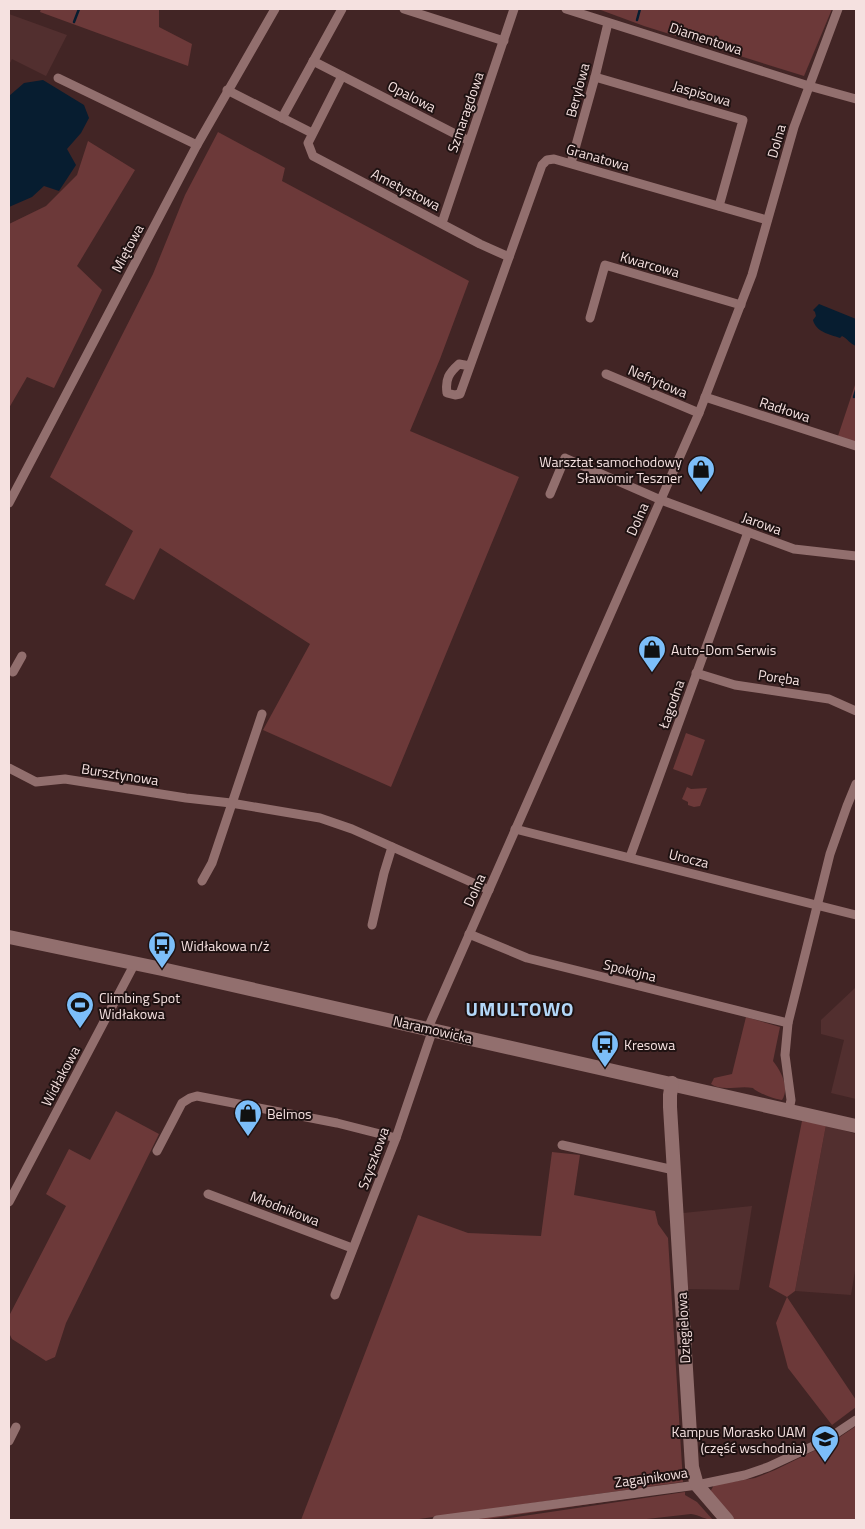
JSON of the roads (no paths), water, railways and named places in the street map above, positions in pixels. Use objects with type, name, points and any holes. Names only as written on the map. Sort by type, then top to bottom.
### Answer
[{"type":"street","name":"Miętowa","points":[[9,503],[197,144],[275,9]]},
{"type":"street","points":[[282,118],[342,9]]},
{"type":"street","points":[[404,9],[504,41]]},
{"type":"street","name":"Szmaragdowa","points":[[442,223],[514,9]]},
{"type":"street","name":"Diamentowa","points":[[566,9],[809,86],[856,99]]},
{"type":"street","name":"Dolna","points":[[430,1029],[469,934],[705,398],[752,275],[794,127],[838,9]]},
{"type":"street","name":"Berylowa","points":[[571,164],[608,23]]},
{"type":"street","name":"Opalowa","points":[[313,61],[469,142]]},
{"type":"street","points":[[227,90],[312,133],[342,76]]},
{"type":"street","name":"Jaspisowa","points":[[595,77],[743,120],[719,206]]},
{"type":"street","points":[[58,78],[197,144]]},
{"type":"street","name":"Ametystowa","points":[[312,133],[308,143],[316,159],[510,257]]},
{"type":"street","name":"Granatowa","points":[[470,366],[542,165],[548,160],[554,159],[767,220]]},
{"type":"street","name":"Kwarcowa","points":[[590,318],[605,266],[741,304]]},
{"type":"street","name":"Nefrytowa","points":[[606,374],[699,413]]},
{"type":"street","name":"Radłowa","points":[[705,398],[856,446]]},
{"type":"street","name":"Jarowa","points":[[550,494],[566,458],[661,500],[802,551],[856,556]]},
{"type":"street","name":"Łagodna","points":[[630,858],[748,532]]},
{"type":"street","points":[[13,672],[22,656]]},
{"type":"street","name":"Poręba","points":[[696,673],[736,685],[830,699],[856,711]]},
{"type":"street","points":[[202,881],[212,863],[262,714]]},
{"type":"street","name":"Bursztynowa","points":[[9,768],[36,782],[65,779],[231,803],[336,822],[489,890]]},
{"type":"street","points":[[789,1110],[791,1100],[784,1055],[788,1023],[830,854],[856,784]]},
{"type":"street","name":"Urocza","points":[[515,829],[856,915]]},
{"type":"street","points":[[372,925],[392,847]]},
{"type":"street","name":"Spokojna","points":[[469,934],[527,958],[788,1023]]},
{"type":"street","name":"Naramowicka","points":[[9,936],[672,1083],[856,1126]]},
{"type":"street","name":"Widłakowa","points":[[9,1202],[135,963]]},
{"type":"street","name":"Szyszkowa","points":[[335,1295],[396,1138],[430,1029]]},
{"type":"street","name":"Dzięgielowa","points":[[672,1083],[669,1098],[692,1467],[697,1485]]},
{"type":"street","points":[[156,1151],[182,1103],[197,1096],[337,1123],[396,1138]]},
{"type":"street","points":[[562,1145],[674,1170]]},
{"type":"street","name":"Młodnikowa","points":[[208,1194],[352,1248]]},
{"type":"street","name":"Zagajnikowa","points":[[437,1520],[697,1485],[745,1475],[768,1467],[826,1440],[856,1420]]},
{"type":"street","points":[[9,1441],[16,1427]]},
{"type":"street","points":[[697,1485],[727,1520]]},
{"type":"water","points":[[43,80],[84,105],[89,118],[81,133],[67,149],[76,165],[59,191],[44,186],[32,197],[9,207],[9,96],[24,83]]},
{"type":"water","points":[[819,304],[856,319],[856,346],[842,336],[840,338],[817,327],[813,320],[816,316],[813,310]]},
{"type":"waterway","points":[[74,22],[79,9]]},
{"type":"waterway","points":[[637,20],[640,9]]},
{"type":"waterway","points":[[854,397],[856,390]]},
{"type":"place","name":"Warsztat samochodowy Sławomir Teszner","points":[[701,493]]},
{"type":"place","name":"Auto-Dom Serwis","points":[[652,673]]},
{"type":"place","name":"Widłakowa n/ż","points":[[162,969]]},
{"type":"place","name":"Climbing Spot Widłakowa","points":[[80,1029]]},
{"type":"place","name":"Kresowa","points":[[605,1068]]},
{"type":"place","name":"Belmos","points":[[248,1137]]},
{"type":"place","name":"Kampus Morasko UAM (część wschodnia)","points":[[825,1463]]},
{"type":"district","name":"UMULTOWO","points":[[520,1008]]}]
